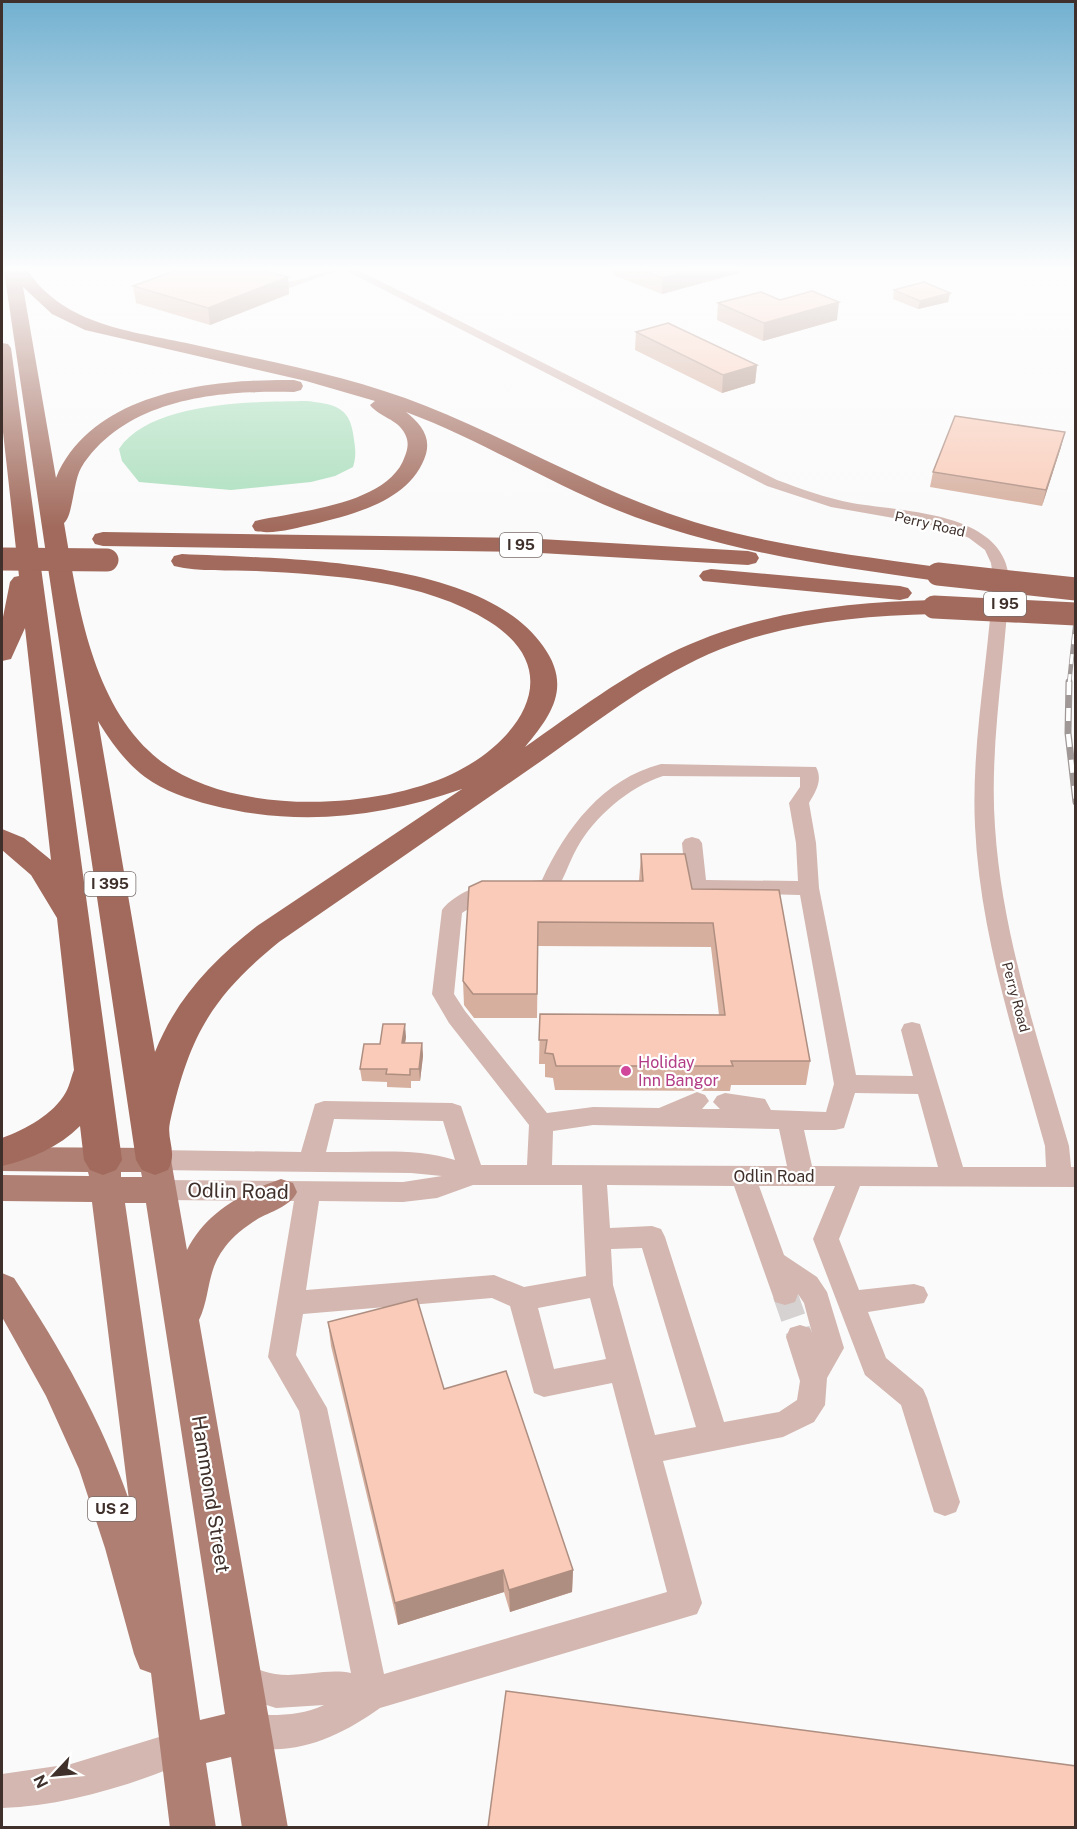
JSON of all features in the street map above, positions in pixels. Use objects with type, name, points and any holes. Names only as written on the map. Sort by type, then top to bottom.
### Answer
[{"type":"highway","name":"I 395","points":[[3,356],[105,1175]]},
{"type":"highway","name":"I 395","points":[[26,356],[157,1175]]},
{"type":"highway","points":[[221,356],[325,380],[389,399],[443,420],[611,500],[658,518],[935,592],[1076,613]]},
{"type":"highway","points":[[56,549],[61,495],[67,476],[76,460],[100,434],[114,423],[163,402],[237,387],[316,388],[377,403],[402,418],[416,436],[417,456],[405,475],[370,498],[334,512],[105,550]]},
{"type":"highway","points":[[2,445],[20,496]]},
{"type":"highway","name":"I 95","points":[[2,539],[182,561],[582,568],[935,592],[1076,589]]},
{"type":"highway","name":"I 95","points":[[2,559],[105,550],[535,546],[700,555],[935,592]]},
{"type":"highway","points":[[2,654],[14,626],[27,549]]},
{"type":"highway","points":[[65,608],[84,663],[104,706],[132,750],[168,780],[202,796],[222,801],[286,811],[327,810],[367,806],[415,795],[462,778],[492,762],[522,736],[539,709],[545,681],[541,664],[533,648],[503,619],[466,600],[418,586],[369,576],[292,568],[182,561]]},
{"type":"highway","points":[[150,1128],[162,1077],[181,1028],[203,994],[229,965],[268,934],[619,695],[685,656],[723,639],[763,627],[846,612],[935,592]]},
{"type":"highway","points":[[2,838],[23,851],[49,878],[63,901],[75,930]]},
{"type":"highway","points":[[2,1152],[40,1138],[66,1120],[84,1095],[92,1065]]},
{"type":"main road","name":"Odlin Road","points":[[2,1159],[105,1175]]},
{"type":"main road","name":"Odlin Road","points":[[2,1188],[105,1175],[157,1175]]},
{"type":"main road","points":[[105,1175],[182,1748],[249,1730]]},
{"type":"main road","name":"Hammond Street","points":[[157,1175],[265,1827]]},
{"type":"main road","points":[[185,1336],[190,1284],[210,1238],[219,1227],[245,1208],[295,1192]]},
{"type":"main road","name":"US 2","points":[[2,1288],[36,1342],[89,1448],[134,1579],[182,1748],[193,1827]]},
{"type":"street","name":"Perry Road","points":[[521,356],[772,483],[835,504],[954,527],[976,536],[992,548],[999,560],[1001,577],[986,744],[984,799],[987,847],[1004,948],[1067,1177]]},
{"type":"street","points":[[541,1123],[593,1116],[790,1122],[835,1121],[846,1084],[809,888],[800,803],[809,788],[809,771],[661,770],[644,774],[604,804],[571,842],[549,886]]},
{"type":"street","points":[[692,843],[696,887],[809,888]]},
{"type":"street","points":[[539,1175],[541,1123],[457,1017],[443,994],[452,910],[466,900],[497,888],[572,886]]},
{"type":"street","points":[[912,1030],[953,1176]]},
{"type":"street","points":[[846,1084],[927,1085]]},
{"type":"street","points":[[660,1118],[697,1101]]},
{"type":"street","points":[[725,1102],[756,1105],[765,1121]]},
{"type":"street","points":[[311,1161],[324,1110],[452,1112],[472,1175]]},
{"type":"street","points":[[790,1122],[802,1176]]},
{"type":"street","name":"Odlin Road","points":[[157,1175],[311,1161],[427,1164],[472,1175],[1067,1177]]},
{"type":"street","name":"Odlin Road","points":[[157,1175],[295,1192],[384,1193],[420,1191],[472,1175]]},
{"type":"street","points":[[249,1730],[282,1733],[317,1725],[336,1717],[372,1694],[686,1603],[600,1285],[594,1175]]},
{"type":"street","points":[[743,1176],[785,1294]]},
{"type":"street","points":[[851,1176],[826,1239],[875,1366],[913,1398],[945,1502]]},
{"type":"street","points":[[295,1192],[291,1303],[282,1357],[313,1408],[372,1694]]},
{"type":"street","points":[[597,1239],[652,1237],[714,1437]]},
{"type":"street","points":[[774,1262],[807,1285],[817,1300],[830,1348],[813,1377]]},
{"type":"street","points":[[291,1303],[494,1286],[522,1299],[600,1285]]},
{"type":"street","points":[[850,1303],[914,1295]]},
{"type":"street","points":[[522,1299],[544,1384],[622,1368]]},
{"type":"street","points":[[645,1451],[783,1424],[795,1419],[811,1405],[814,1394],[813,1377],[801,1337]]},
{"type":"street","points":[[241,1681],[276,1691],[337,1687],[372,1694]]},
{"type":"street","points":[[2,1791],[50,1787],[80,1780],[182,1748]]},
{"type":"green space","points":[[307,401],[331,405],[348,417],[355,446],[353,467],[335,476],[311,482],[231,490],[139,482],[122,461],[119,449],[134,433],[154,421],[205,407]]},
{"type":"building","points":[[685,356],[739,356],[757,365],[723,375]]},
{"type":"building","points":[[955,416],[1065,432],[1046,490],[933,472]]},
{"type":"building","points":[[641,854],[685,854],[692,889],[779,890],[810,1061],[731,1061],[733,1066],[556,1066],[553,1054],[545,1053],[547,1040],[539,1040],[540,1014],[725,1015],[713,923],[538,922],[537,994],[473,994],[463,981],[469,887],[482,881],[643,881]]},
{"type":"building","points":[[383,1024],[405,1024],[402,1043],[422,1043],[419,1069],[410,1069],[410,1075],[386,1074],[387,1069],[360,1069],[364,1044],[380,1044]]},
{"type":"building","points":[[417,1299],[444,1389],[506,1371],[573,1570],[509,1590],[503,1570],[395,1603],[328,1322]]},
{"type":"building","points":[[506,1691],[1076,1766],[1076,1827],[488,1827]]},
{"type":"tunnel","points":[[785,1294],[800,1337]]},
{"type":"railway","points":[[1069,684],[1076,618]]},
{"type":"railway","points":[[1069,682],[1068,733],[1076,802]]},
{"type":"place","name":"Holiday Inn Bangor","points":[[626,1071]]}]
